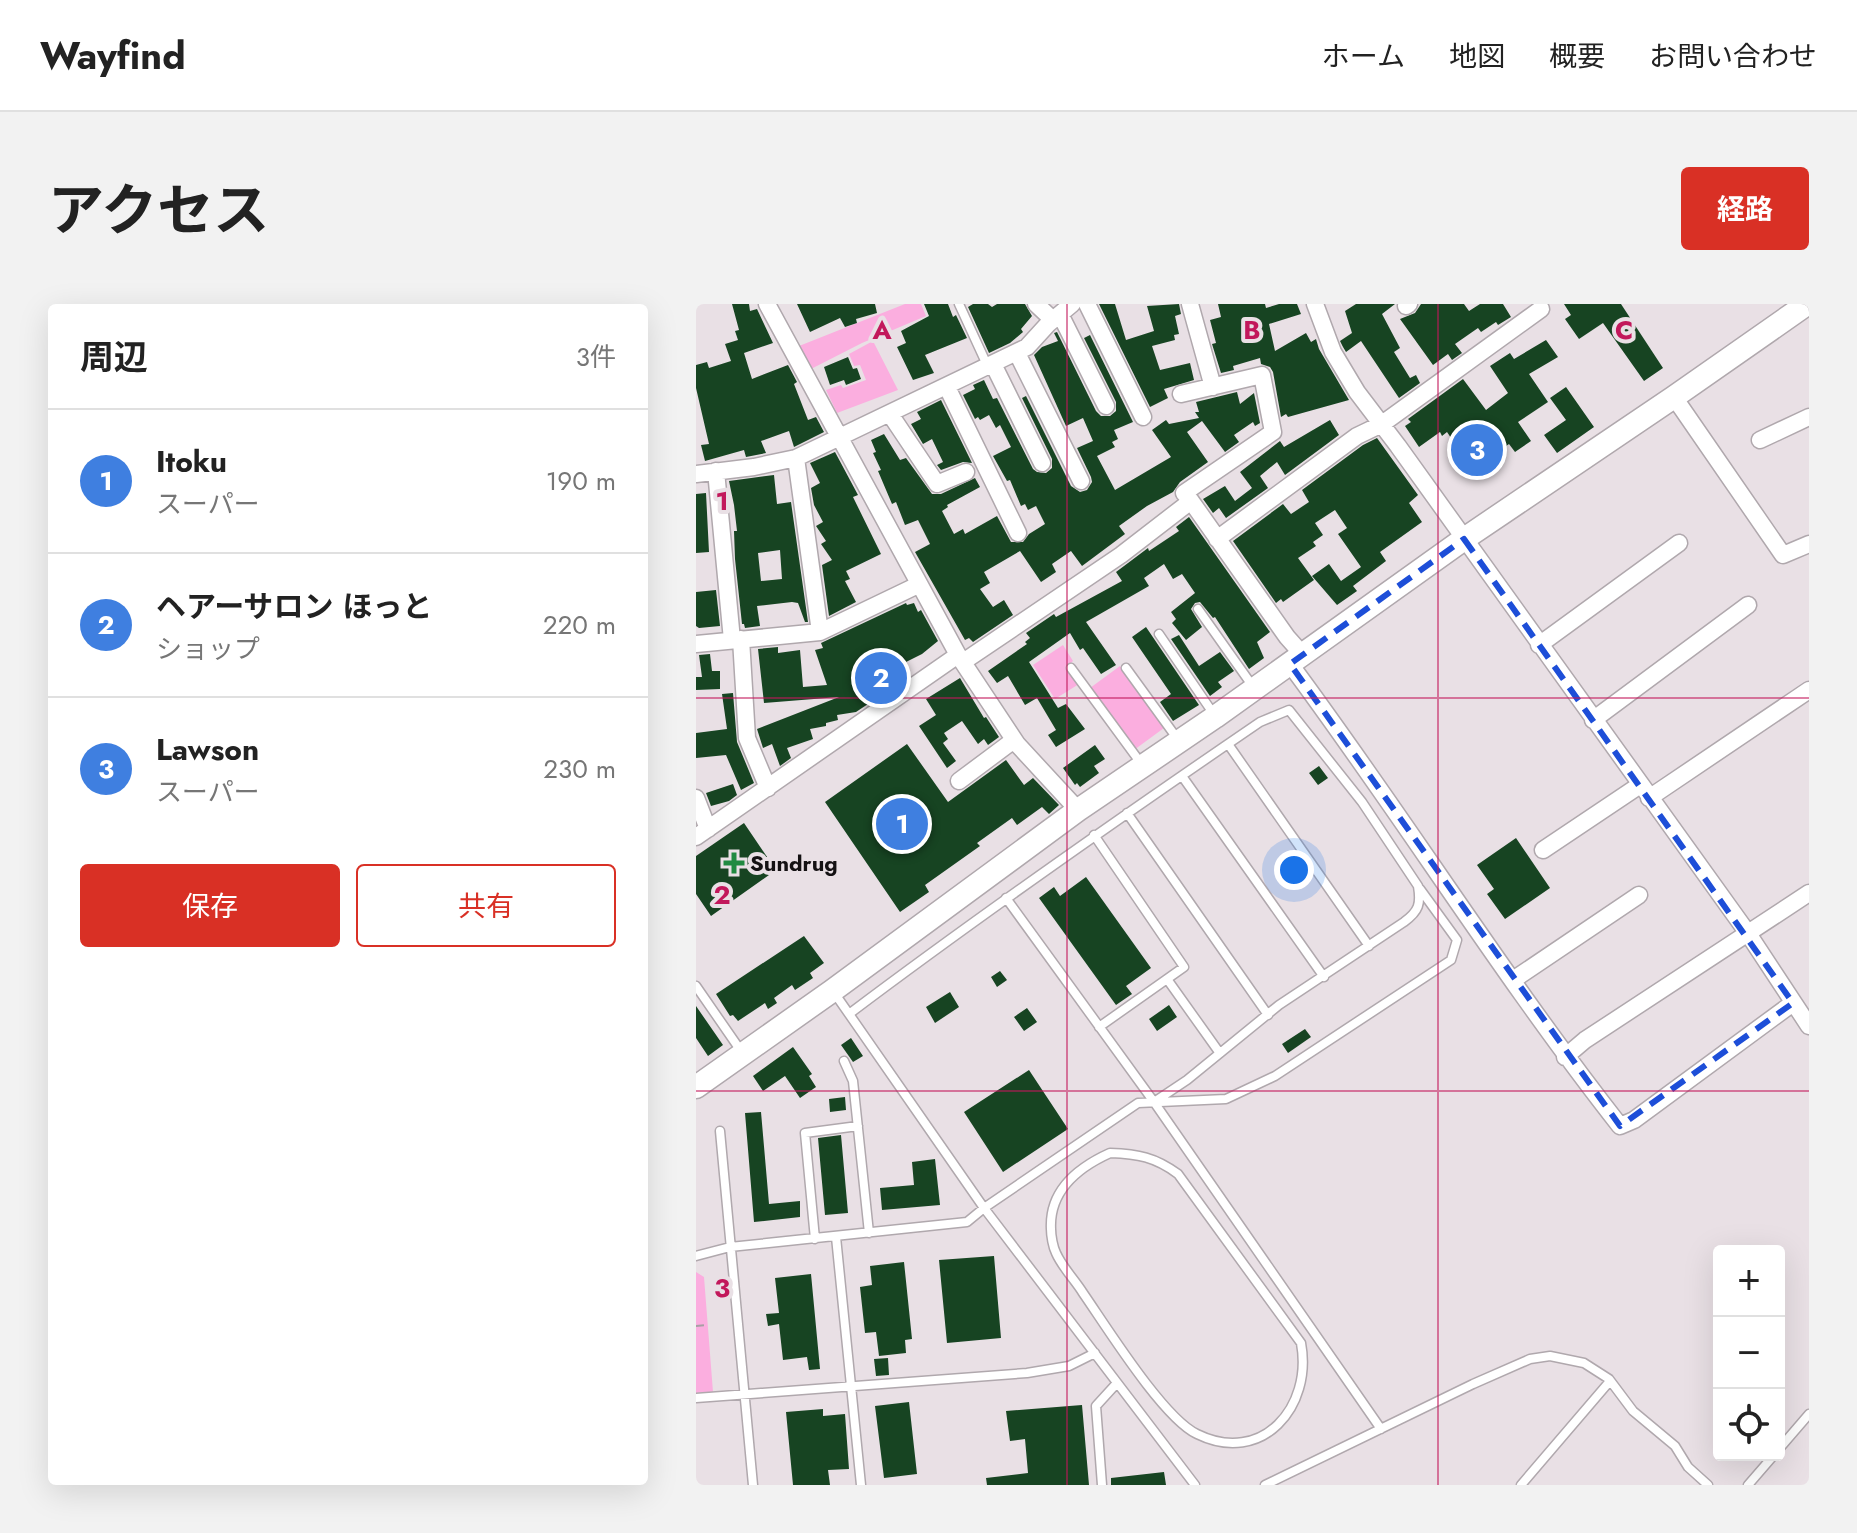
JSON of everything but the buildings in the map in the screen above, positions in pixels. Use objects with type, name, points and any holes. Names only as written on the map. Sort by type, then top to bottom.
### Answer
[{"type":"street","points":[[767,304],[960,658],[1014,740],[1078,810]]},
{"type":"street","points":[[1036,304],[1062,313],[1106,406]]},
{"type":"street","points":[[1087,304],[1143,417]]},
{"type":"street","points":[[1190,304],[1213,387]]},
{"type":"street","points":[[1315,304],[1333,352],[1357,392],[1799,1004],[1809,1026]]},
{"type":"street","points":[[696,1087],[1078,810],[1255,689],[1464,539],[1807,304]]},
{"type":"street","points":[[1217,539],[1357,436],[1382,424],[1541,309]]},
{"type":"street","points":[[696,474],[796,458],[1017,353],[1062,313]]},
{"type":"street","points":[[1017,353],[1081,481]]},
{"type":"street","points":[[991,366],[1042,463]]},
{"type":"street","points":[[1181,394],[1262,375],[1273,432],[1184,493],[1287,637],[1296,660],[1357,755],[1565,1057],[1620,1126],[1634,1120],[1799,1004]]},
{"type":"street","points":[[947,387],[1018,533]]},
{"type":"street","points":[[1674,397],[1783,555],[1808,546]]},
{"type":"street","points":[[890,414],[937,484],[966,472]]},
{"type":"street","points":[[1760,440],[1809,417]]},
{"type":"street","points":[[796,458],[820,632]]},
{"type":"street","points":[[716,471],[747,738],[768,788]]},
{"type":"street","points":[[696,798],[702,833],[960,658],[1121,555],[1191,501]]},
{"type":"street","points":[[1539,645],[1679,543]]},
{"type":"street","points":[[696,644],[820,632],[918,585]]},
{"type":"street","points":[[1593,720],[1748,605]]},
{"type":"street","points":[[1543,850],[1809,690]]},
{"type":"street","points":[[959,781],[1014,740]]},
{"type":"street","points":[[1565,1057],[1585,1040],[1809,893]]},
{"type":"street","points":[[1513,980],[1639,895]]},
{"type":"lane","points":[[959,304],[991,366]]},
{"type":"lane","points":[[1198,609],[1255,689]]},
{"type":"lane","points":[[1159,634],[1215,717]]},
{"type":"lane","points":[[1071,668],[1143,766]]},
{"type":"lane","points":[[1126,668],[1179,742]]},
{"type":"lane","points":[[696,1256],[730,1247],[967,1222],[1138,1103],[1226,1099],[1275,1076],[1451,960],[1457,940],[1362,802],[1289,710],[1260,722],[1094,835],[849,1014]]},
{"type":"lane","points":[[1228,744],[1369,946]]},
{"type":"lane","points":[[1182,776],[1324,977]]},
{"type":"lane","points":[[1127,813],[1268,1015]]},
{"type":"lane","points":[[1094,835],[1184,967],[1099,1027]]},
{"type":"lane","points":[[1154,1102],[1187,1080],[1268,1015],[1415,914],[1421,902],[1418,886]]},
{"type":"lane","points":[[1006,898],[1154,1102],[1381,1429]]},
{"type":"lane","points":[[1167,979],[1219,1052]]},
{"type":"lane","points":[[696,986],[743,1054]]},
{"type":"lane","points":[[832,991],[984,1208],[1195,1485]]},
{"type":"lane","points":[[844,1061],[853,1081],[869,1233]]},
{"type":"lane","points":[[815,1239],[805,1133],[858,1126]]},
{"type":"lane","points":[[720,1131],[753,1485]]},
{"type":"lane","points":[[1110,1153],[1138,1154],[1159,1160],[1178,1174],[1301,1343],[1304,1360],[1295,1406],[1273,1430],[1248,1441],[1221,1443],[1195,1434],[1175,1416],[1131,1362],[1056,1252],[1050,1228],[1057,1198],[1073,1174],[1089,1162],[1110,1153]]},
{"type":"lane","points":[[836,1237],[861,1485]]},
{"type":"lane","points":[[696,1398],[1027,1373],[1069,1366],[1095,1353]]},
{"type":"lane","points":[[1265,1485],[1530,1359],[1550,1356],[1584,1363],[1610,1381],[1633,1411],[1675,1446],[1688,1467],[1708,1485]]},
{"type":"lane","points":[[1521,1485],[1610,1381]]},
{"type":"lane","points":[[1102,1485],[1096,1406],[1117,1383]]},
{"type":"lane","points":[[1785,1442],[1809,1414]]},
{"type":"lane","points":[[1748,1485],[1769,1461]]},
{"type":"path","points":[[696,1326],[707,1325]]},
{"type":"highlighted area","points":[[1464,539],[1793,1003],[1620,1126],[1290,664]]},
{"type":"shaded area","points":[[905,304],[921,304],[926,316],[809,370],[799,346]]},
{"type":"shaded area","points":[[873,341],[898,390],[837,413],[826,390],[866,380],[860,365],[854,366],[849,354]]},
{"type":"shaded area","points":[[1063,645],[1073,661],[1067,666],[1079,684],[1055,699],[1033,665]]},
{"type":"shaded area","points":[[1120,666],[1164,728],[1134,750],[1090,688]]},
{"type":"shaded area","points":[[696,1272],[704,1277],[713,1392],[696,1393]]},
{"type":"place","name":"Lawson","points":[[1477,450]]},
{"type":"place","name":"ヘアーサロン ほっと","points":[[881,678]]},
{"type":"place","name":"Itoku","points":[[902,824]]},
{"type":"place","name":"Sundrug","points":[[734,863]]}]
